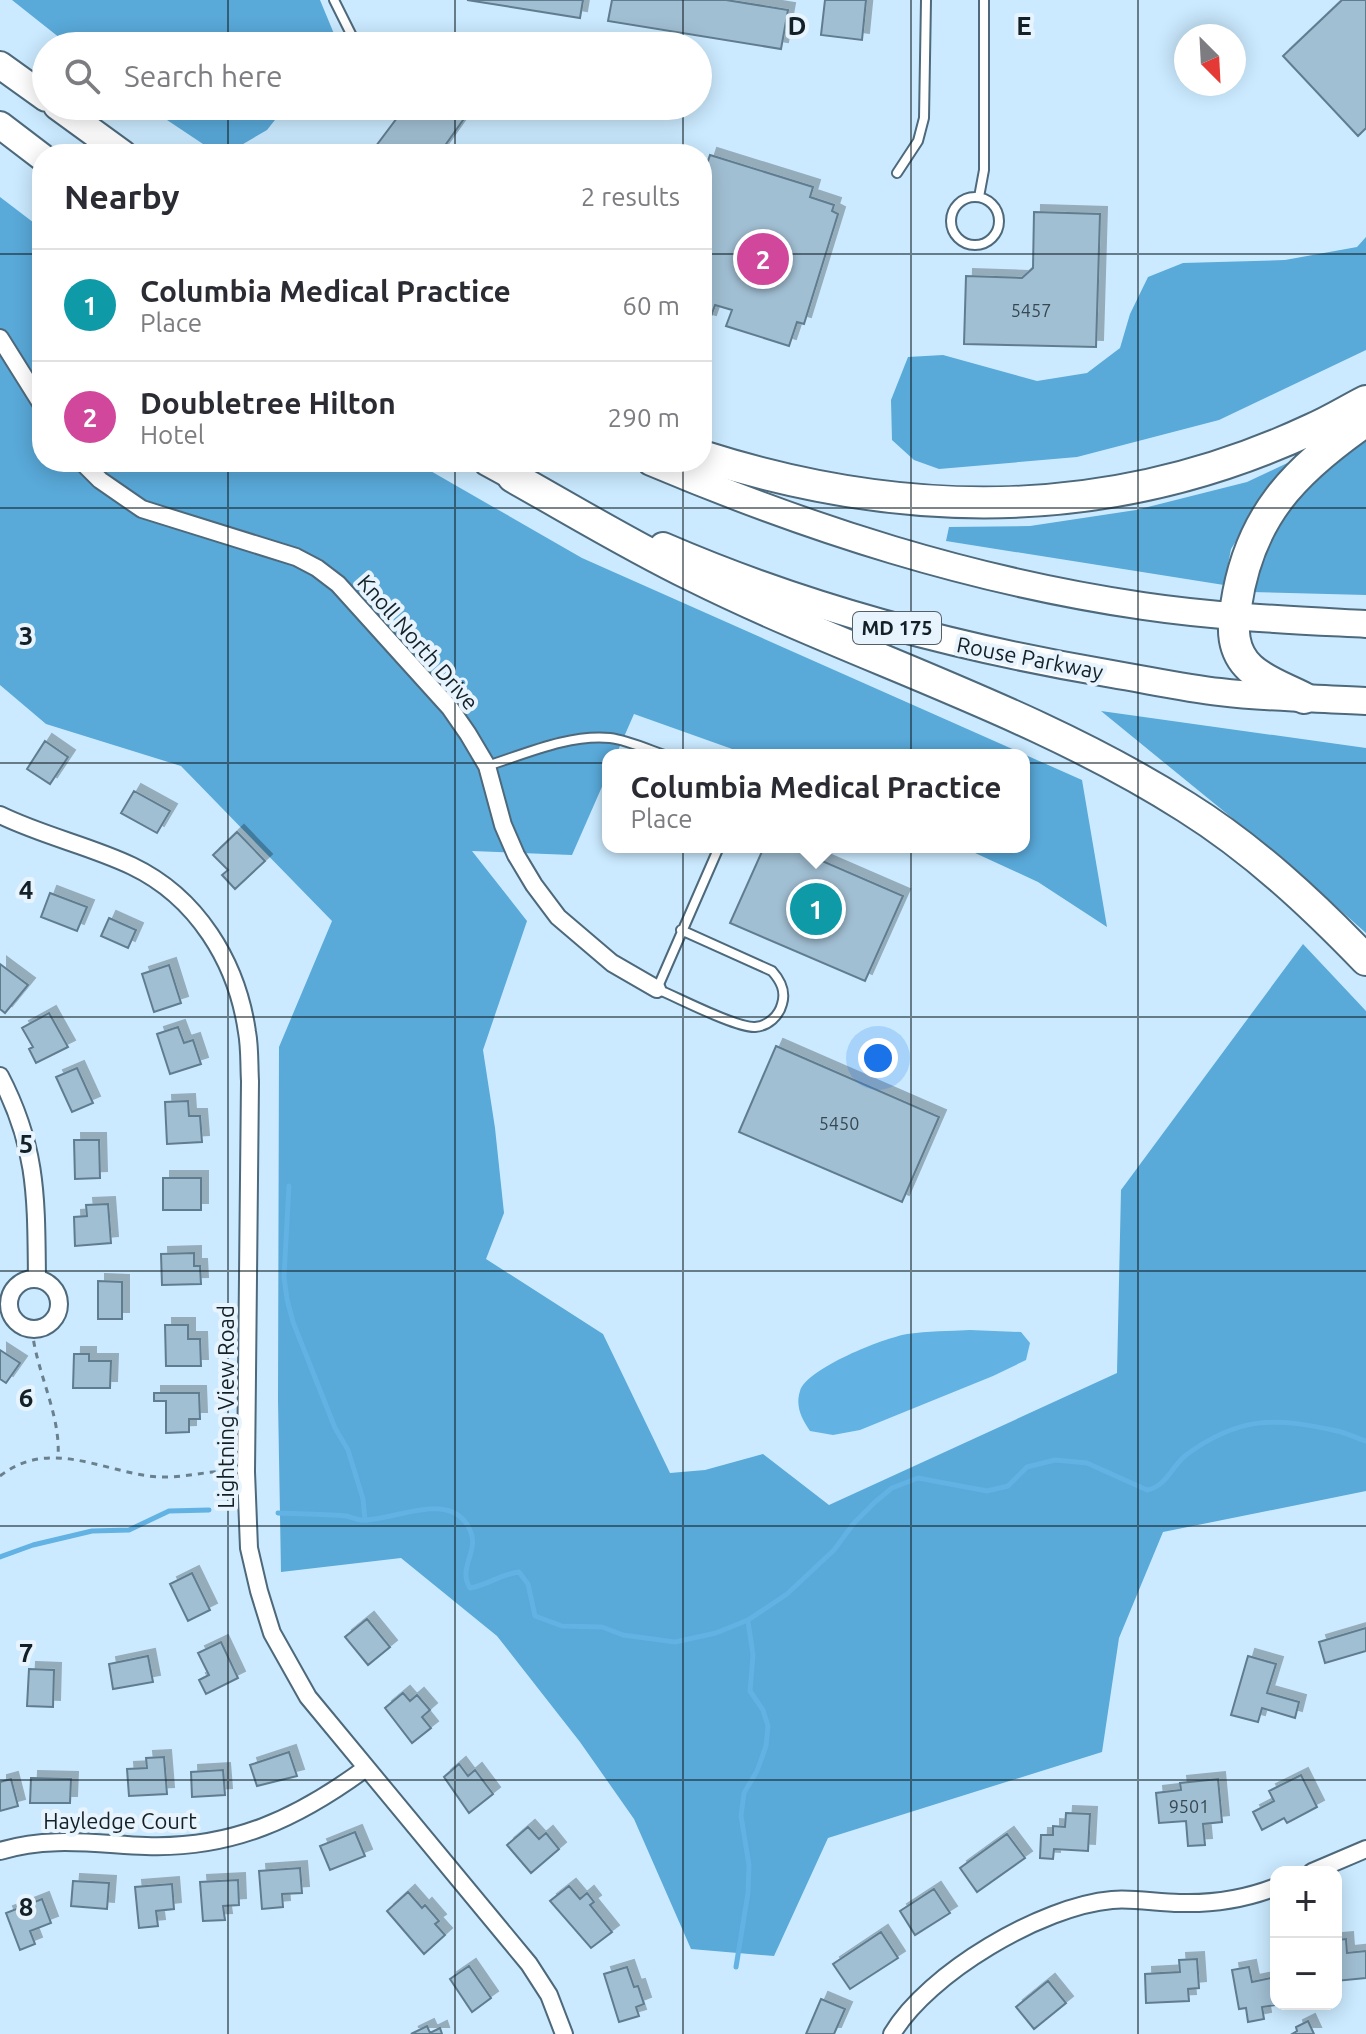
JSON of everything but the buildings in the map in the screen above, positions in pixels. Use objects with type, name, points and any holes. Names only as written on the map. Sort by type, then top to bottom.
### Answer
[{"type":"highway","points":[[712,459],[774,478],[882,498],[997,504],[1056,500],[1123,490],[1202,470],[1312,429],[1366,401]]},
{"type":"highway","points":[[1304,698],[1249,667],[1234,644],[1234,616],[1240,577],[1253,539],[1275,502],[1306,467],[1366,421]]},
{"type":"highway","points":[[505,472],[693,576],[1044,730],[1152,786],[1189,808],[1277,874],[1326,918],[1366,960]]},
{"type":"main road","points":[[0,65],[32,88]]},
{"type":"main road","points":[[76,120],[109,144]]},
{"type":"main road","points":[[0,125],[32,149]]},
{"type":"main road","name":"Rouse Parkway","points":[[506,472],[590,515],[700,562],[842,613],[949,642],[1045,663],[1220,692],[1366,701]]},
{"type":"main road","points":[[675,472],[842,536],[964,572],[1143,606],[1234,616],[1366,624]]},
{"type":"street","points":[[0,338],[32,389]]},
{"type":"street","name":"Knoll North Drive","points":[[92,472],[142,509],[265,546],[317,568],[346,592],[450,708],[487,766],[503,825],[516,855],[558,917],[612,963],[657,989]]},
{"type":"street","name":"Lightning View Road","points":[[0,815],[132,866],[158,881],[187,907],[210,934],[228,963],[247,1033],[250,1081],[246,1472],[249,1548],[272,1633],[308,1697],[529,1964],[549,1995],[564,2034]]},
{"type":"street","points":[[0,1076],[22,1121],[30,1153],[36,1202],[37,1279]]},
{"type":"street","points":[[37,1279],[52,1287],[59,1302],[58,1310],[49,1324],[32,1329],[18,1323],[9,1302],[15,1288],[21,1283],[37,1279]]},
{"type":"street","name":"Hayledge Court","points":[[0,1851],[58,1840],[147,1846],[185,1846],[214,1841],[286,1818],[324,1799],[366,1768]]},
{"type":"street","points":[[1326,1866],[1366,1849]]},
{"type":"street","points":[[892,2034],[901,2019],[922,1997],[950,1974],[1039,1919],[1072,1908],[1113,1900],[1216,1902],[1270,1888]]},
{"type":"lane","points":[[334,0],[350,32]]},
{"type":"lane","points":[[897,173],[918,141],[924,118],[926,0]]},
{"type":"lane","points":[[979,197],[984,170],[984,0]]},
{"type":"lane","points":[[979,197],[996,209],[999,222],[994,236],[984,243],[972,245],[962,241],[954,232],[951,220],[961,201],[979,197]]},
{"type":"lane","points":[[487,766],[562,742],[587,738],[611,738],[645,749]]},
{"type":"lane","points":[[681,930],[772,971],[784,990],[781,1007],[770,1022],[755,1027],[744,1026],[657,989],[681,930],[716,853]]},
{"type":"path","points":[[32,1329],[59,1441],[58,1457]]},
{"type":"path","points":[[0,1476],[28,1460],[58,1457],[150,1476],[246,1472]]},
{"type":"shaded area","points":[[12,0],[320,0],[333,32],[52,32]]},
{"type":"shaded area","points":[[167,120],[275,120],[267,130],[243,144],[203,144]]},
{"type":"shaded area","points":[[0,197],[32,221],[32,472],[432,472],[582,558],[1012,749],[732,749],[634,714],[619,749],[602,749],[602,787],[572,855],[472,851],[527,921],[483,1050],[504,1213],[486,1259],[603,1334],[670,1473],[705,1470],[763,1454],[829,1505],[1117,1373],[1121,1190],[1303,944],[1366,1011],[1366,1491],[1163,1532],[1119,1638],[1102,1752],[828,1838],[774,1956],[691,1949],[634,1819],[580,1742],[497,1636],[401,1558],[281,1572],[279,1047],[332,921],[181,766],[46,724],[0,685]]},
{"type":"shaded area","points":[[1366,237],[1366,350],[1219,420],[1077,457],[939,469],[914,460],[892,440],[891,400],[908,357],[943,355],[1037,381],[1087,373],[1120,348],[1130,314],[1148,277],[1183,263],[1285,260],[1357,247]]},
{"type":"shaded area","points":[[1366,434],[1366,595],[1251,592],[1269,536],[1302,484]]},
{"type":"shaded area","points":[[1300,457],[1257,508],[1231,549],[1224,585],[946,541],[949,527],[1030,526],[1136,510],[1247,482]]},
{"type":"shaded area","points":[[1101,711],[1366,748],[1366,933],[1286,862]]},
{"type":"shaded area","points":[[1030,757],[1082,780],[1107,927],[1038,882],[975,853],[1030,853]]},
{"type":"shaded area","points":[[970,1330],[1021,1332],[1030,1343],[1026,1360],[860,1430],[833,1435],[810,1431],[804,1422],[799,1408],[800,1391],[816,1373],[831,1364],[907,1334]]},
{"type":"waterway","points":[[289,1186],[284,1277],[287,1299],[335,1428],[348,1450],[363,1499],[365,1520]]},
{"type":"waterway","points":[[278,1513],[346,1516],[364,1520],[422,1510],[450,1511],[462,1518],[470,1530],[472,1545],[466,1573],[470,1588],[519,1572],[528,1584],[535,1616],[562,1626],[602,1627],[623,1635],[675,1642],[716,1633],[748,1620],[787,1594],[834,1550],[875,1502],[892,1488],[918,1478],[987,1491],[1008,1486],[1027,1467],[1055,1460],[1087,1463],[1147,1490],[1159,1485],[1186,1455],[1205,1442],[1258,1423],[1315,1426],[1366,1441]]},
{"type":"waterway","points":[[0,1557],[33,1545],[92,1531],[129,1530],[169,1511],[209,1510]]},
{"type":"waterway","points":[[736,1967],[748,1893],[749,1865],[741,1816],[744,1793],[757,1771],[766,1746],[768,1726],[763,1710],[750,1691],[753,1655],[748,1621]]},
{"type":"place","name":"Doubletree Hilton","points":[[763,259]]},
{"type":"place","name":"Columbia Medical Practice","points":[[816,909]]}]
